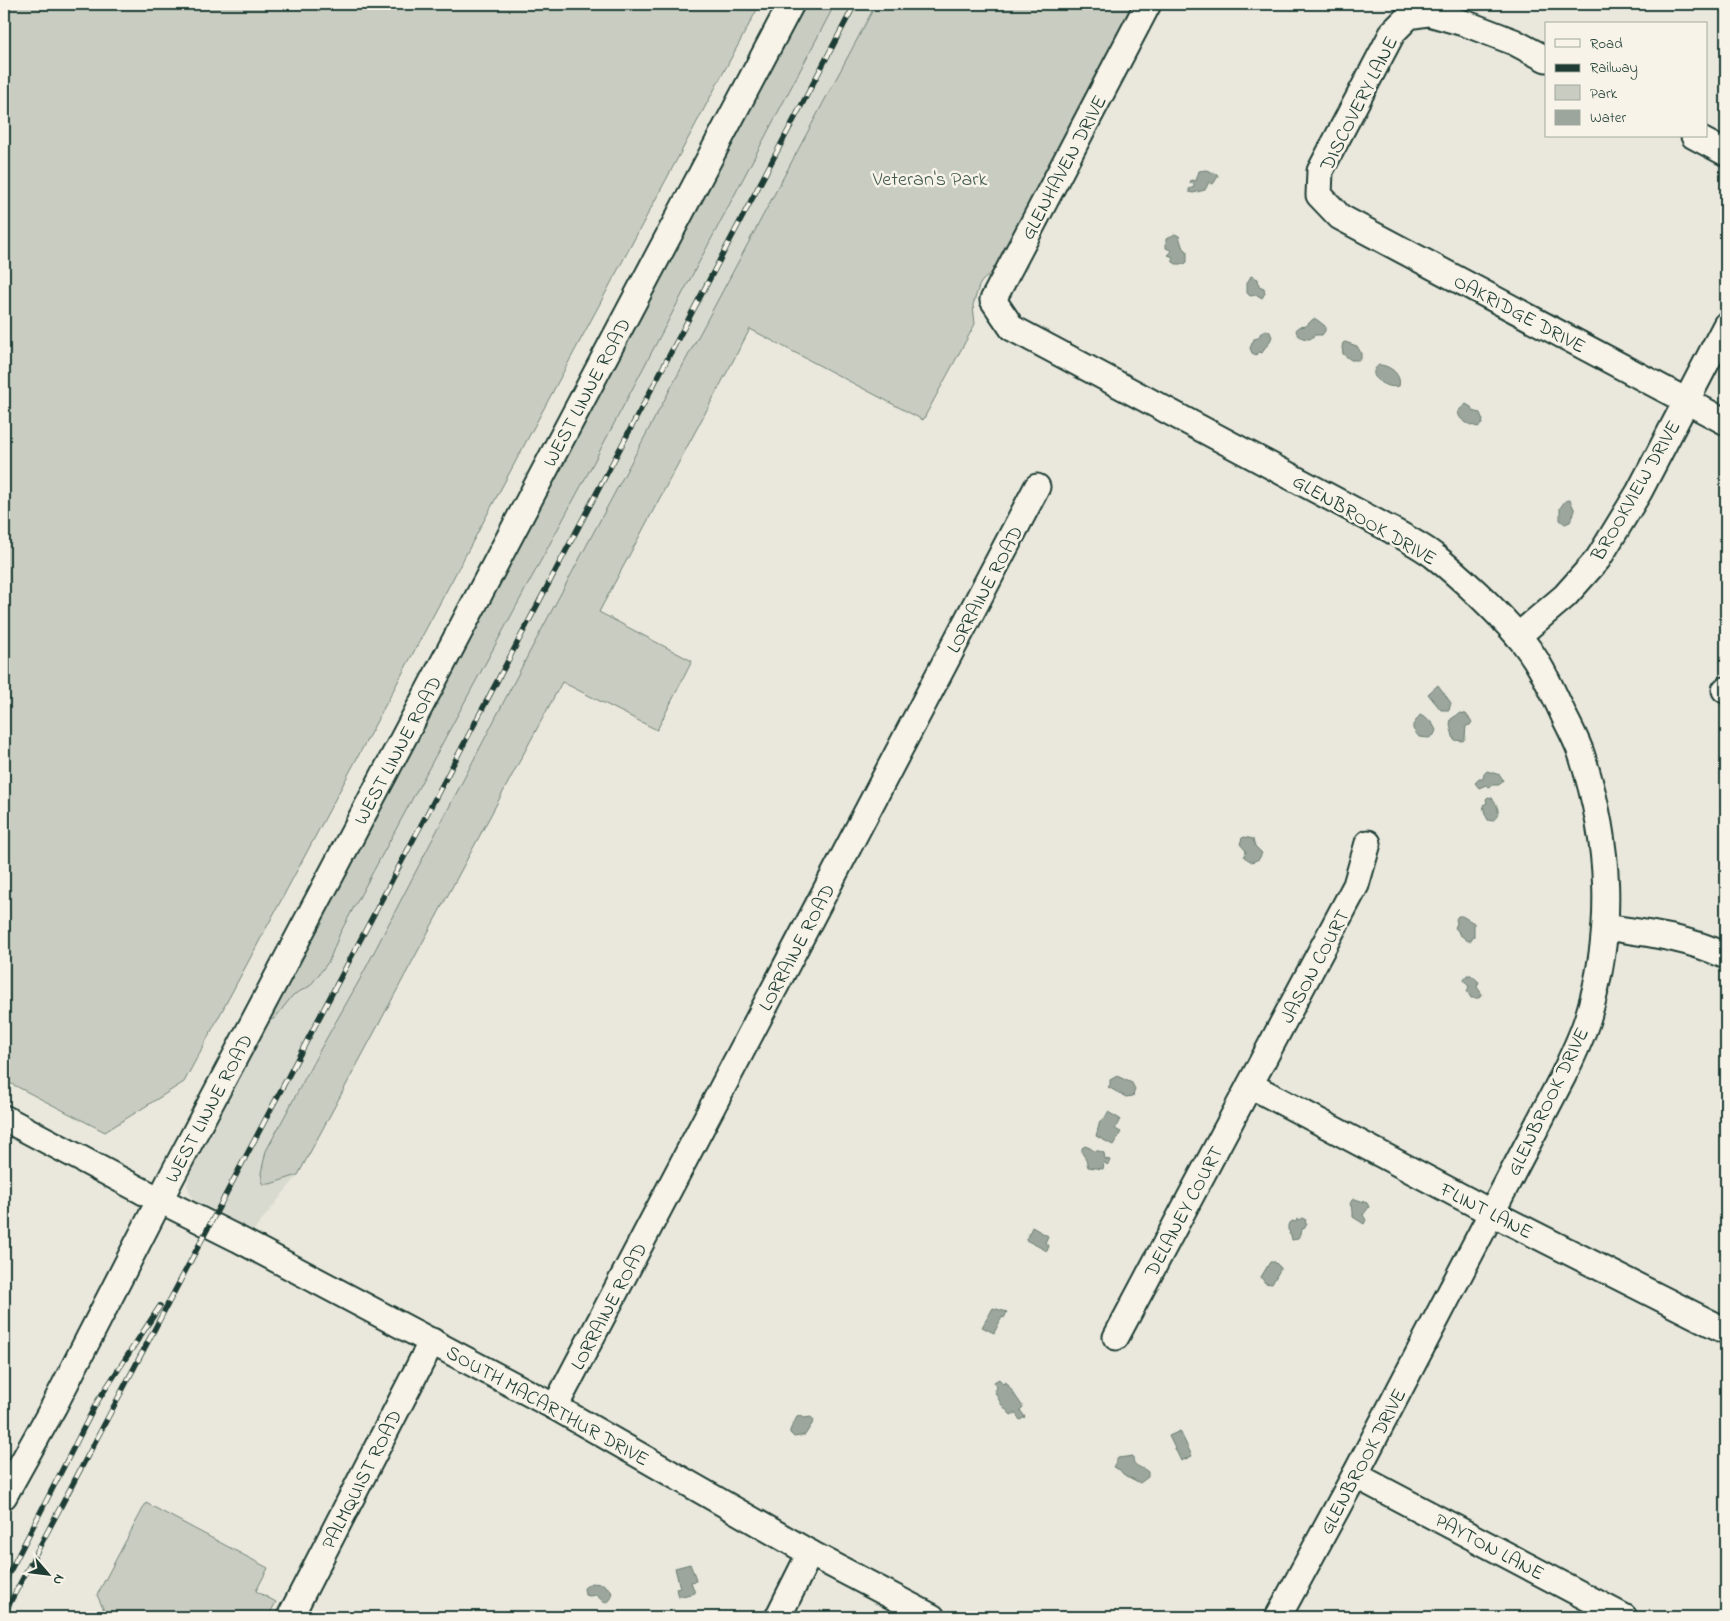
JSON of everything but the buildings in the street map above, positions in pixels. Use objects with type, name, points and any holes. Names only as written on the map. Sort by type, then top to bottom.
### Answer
[{"type":"street","name":"WEST LINNE ROAD","points":[[4,1496],[54,1406],[160,1200],[791,4]]},
{"type":"street","name":"GLENHAVEN DRIVE","points":[[1012,328],[993,300],[1148,4]]},
{"type":"street","name":"DISCOVERY LANE","points":[[1319,195],[1320,171],[1393,32],[1410,16],[1429,13],[1466,24],[1514,42],[1545,58]]},
{"type":"street","points":[[1698,138],[1726,153]]},
{"type":"street","name":"OAKRIDGE DRIVE","points":[[1319,195],[1340,217],[1726,422]]},
{"type":"street","name":"BROOKVIEW DRIVE","points":[[1518,636],[1565,596],[1598,560],[1639,492],[1726,325]]},
{"type":"street","name":"GLENBROOK DRIVE","points":[[1012,328],[1372,520],[1431,554],[1472,590],[1518,636],[1533,655],[1559,704],[1581,754],[1596,807],[1606,865],[1605,927],[1601,958],[1588,1017],[1564,1076],[1355,1475],[1278,1617]]},
{"type":"street","name":"LORRAINE ROAD","points":[[555,1407],[1037,487]]},
{"type":"street","name":"JASON COURT","points":[[1250,1085],[1356,885],[1368,843]]},
{"type":"street","points":[[1605,927],[1666,936],[1700,944],[1726,956]]},
{"type":"street","name":"FLINT LANE","points":[[1250,1085],[1492,1213],[1726,1331]]},
{"type":"street","name":"DELANEY COURT","points":[[1116,1337],[1250,1085]]},
{"type":"street","points":[[4,1118],[160,1200]]},
{"type":"street","name":"SOUTH MACARTHUR DRIVE","points":[[160,1200],[555,1407],[810,1553],[932,1617]]},
{"type":"street","name":"PALMQUIST ROAD","points":[[290,1617],[432,1341]]},
{"type":"street","name":"PAYTON LANE","points":[[1355,1475],[1624,1617]]},
{"type":"street","points":[[778,1617],[810,1553]]},
{"type":"shaded area","points":[[800,4],[903,4],[750,329],[298,1175],[250,1235],[222,1220],[219,1214],[194,1202],[187,1186],[192,1160]]},
{"type":"green space","points":[[4,4],[760,4],[184,1082],[105,1132],[4,1080]]},
{"type":"green space","points":[[800,4],[835,4],[587,475],[340,933],[329,961],[310,986],[293,995],[275,1018],[263,1024]]},
{"type":"green space","name":"Veteran's Park","points":[[876,4],[1141,4],[997,268],[979,286],[973,305],[975,324],[923,420],[750,329],[599,612],[692,661],[657,730],[562,682],[298,1175],[270,1184],[263,1184],[261,1173],[266,1151],[360,979],[528,655]]},
{"type":"green space","points":[[146,1503],[268,1568],[256,1591],[276,1602],[268,1617],[107,1617],[97,1595]]},
{"type":"water","points":[[1206,170],[1217,174],[1218,176],[1214,183],[1209,182],[1205,190],[1189,192],[1189,189],[1194,187],[1194,184],[1190,183],[1191,180],[1196,181],[1199,171]]},
{"type":"water","points":[[1175,234],[1179,236],[1182,246],[1187,251],[1187,262],[1185,264],[1176,264],[1172,261],[1173,257],[1168,255],[1172,251],[1166,248],[1166,239]]},
{"type":"water","points":[[1251,276],[1258,279],[1259,286],[1264,288],[1265,293],[1262,298],[1257,295],[1250,296],[1247,293],[1247,283]]},
{"type":"water","points":[[1313,319],[1316,319],[1325,326],[1325,331],[1322,335],[1315,335],[1310,339],[1299,336],[1296,331],[1298,327],[1306,326]]},
{"type":"water","points":[[1266,330],[1270,332],[1272,337],[1268,345],[1262,353],[1259,352],[1256,355],[1252,353],[1250,348],[1254,339],[1258,338]]},
{"type":"water","points":[[1345,342],[1357,346],[1361,353],[1360,360],[1351,360],[1343,354],[1342,347]]},
{"type":"water","points":[[1379,365],[1394,371],[1399,378],[1399,386],[1389,386],[1375,378],[1375,369]]},
{"type":"water","points":[[1466,404],[1473,411],[1480,413],[1483,420],[1482,424],[1478,427],[1468,424],[1460,417],[1458,411]]},
{"type":"water","points":[[1570,500],[1575,511],[1570,522],[1565,524],[1560,520],[1560,508],[1565,501]]},
{"type":"water","points":[[1438,685],[1451,703],[1449,710],[1441,710],[1428,694]]},
{"type":"water","points":[[1460,713],[1466,714],[1472,722],[1466,726],[1463,741],[1454,740],[1450,725],[1451,719]]},
{"type":"water","points":[[1420,715],[1431,721],[1436,730],[1434,735],[1429,738],[1419,737],[1413,729],[1413,725]]},
{"type":"water","points":[[1487,771],[1500,775],[1503,780],[1499,785],[1489,787],[1486,785],[1479,788],[1475,783],[1479,779],[1483,779]]},
{"type":"water","points":[[1488,797],[1492,798],[1498,810],[1497,816],[1492,821],[1488,820],[1483,805],[1487,803],[1486,799]]},
{"type":"water","points":[[1242,838],[1253,839],[1255,846],[1262,853],[1259,859],[1252,862],[1244,857],[1246,851],[1240,844]]},
{"type":"water","points":[[1458,916],[1462,916],[1474,923],[1474,936],[1471,941],[1468,941],[1459,934],[1455,928]]},
{"type":"water","points":[[1467,975],[1471,975],[1479,982],[1477,987],[1482,994],[1479,998],[1471,998],[1467,991],[1469,987],[1464,980]]},
{"type":"water","points":[[1117,1076],[1132,1083],[1135,1089],[1133,1096],[1126,1097],[1108,1087],[1110,1080]]},
{"type":"water","points":[[1108,1112],[1120,1119],[1115,1129],[1121,1132],[1113,1145],[1096,1136],[1100,1121],[1105,1118]]},
{"type":"water","points":[[1085,1146],[1094,1151],[1104,1153],[1105,1159],[1110,1160],[1109,1163],[1107,1165],[1104,1162],[1103,1169],[1088,1167],[1082,1153],[1082,1148]]},
{"type":"water","points":[[1355,1199],[1367,1203],[1369,1207],[1363,1215],[1366,1220],[1364,1224],[1353,1217],[1350,1204]]},
{"type":"water","points":[[1302,1218],[1306,1220],[1305,1223],[1307,1224],[1298,1239],[1292,1240],[1288,1225],[1292,1221],[1296,1222],[1297,1219]]},
{"type":"water","points":[[1032,1227],[1048,1236],[1045,1243],[1049,1246],[1047,1251],[1026,1240]]},
{"type":"water","points":[[1270,1262],[1275,1262],[1281,1268],[1272,1284],[1265,1283],[1261,1277]]},
{"type":"water","points":[[993,1308],[1007,1312],[1004,1318],[1002,1317],[994,1333],[982,1327]]},
{"type":"water","points":[[999,1379],[1003,1384],[1006,1382],[1023,1407],[1020,1410],[1025,1417],[1020,1420],[1015,1413],[1011,1415],[1001,1404],[994,1390],[997,1388],[994,1382]]},
{"type":"water","points":[[797,1417],[804,1418],[811,1417],[814,1421],[805,1435],[794,1437],[790,1430]]},
{"type":"water","points":[[1180,1431],[1192,1456],[1181,1461],[1169,1436]]},
{"type":"water","points":[[1133,1456],[1134,1463],[1148,1472],[1148,1477],[1140,1483],[1113,1467],[1118,1458]]},
{"type":"water","points":[[690,1564],[696,1581],[691,1582],[695,1593],[678,1597],[676,1589],[680,1588],[675,1568]]},
{"type":"water","points":[[591,1583],[603,1584],[611,1590],[612,1597],[609,1601],[605,1603],[596,1595],[585,1595],[584,1588]]},
{"type":"railway","points":[[4,1614],[855,4]]},
{"type":"railway","points":[[4,1583],[97,1402],[160,1306]]}]
